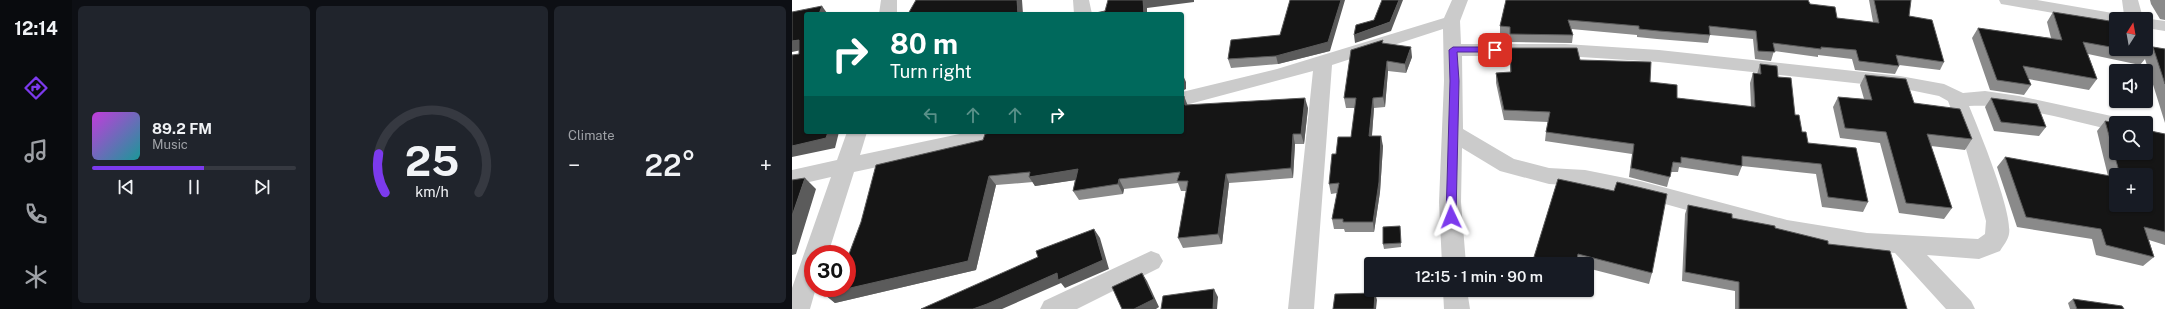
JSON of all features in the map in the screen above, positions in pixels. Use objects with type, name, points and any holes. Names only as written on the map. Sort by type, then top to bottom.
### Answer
[{"type":"street","points":[[888,12],[889,0]]},
{"type":"street","points":[[1081,0],[1083,12]]},
{"type":"street","points":[[1454,257],[1450,202],[1454,81],[1451,21],[1460,0]]},
{"type":"street","points":[[2007,0],[2109,17]]},
{"type":"street","points":[[2130,0],[2133,12]]},
{"type":"street","points":[[1184,99],[1218,91],[1323,61],[1451,21]]},
{"type":"street","points":[[2153,25],[2165,26]]},
{"type":"street","points":[[1453,50],[1565,50],[1658,56],[1900,82],[1944,90],[1956,97],[1976,149],[1997,221],[1997,235],[1992,244],[1979,248],[1867,242],[1787,229],[1640,189],[1585,178],[1549,176],[1508,165],[1453,133]]},
{"type":"street","points":[[1302,309],[1308,218],[1323,61]]},
{"type":"street","points":[[1957,100],[1985,98],[2019,103],[2109,122]]},
{"type":"street","points":[[819,245],[848,166],[857,134]]},
{"type":"street","points":[[792,178],[934,146],[997,134]]},
{"type":"street","points":[[1901,244],[1962,309]]},
{"type":"street","points":[[1053,309],[1151,261]]},
{"type":"street","points":[[797,309],[804,288]]},
{"type":"street","points":[[1456,297],[1457,309]]},
{"type":"building","points":[[916,0],[1017,0],[1018,12],[909,12]]},
{"type":"building","points":[[1108,0],[1143,0],[1144,12],[1100,12],[1105,11]]},
{"type":"building","points":[[1290,0],[1341,0],[1328,42],[1276,56],[1228,59],[1231,40],[1280,35]]},
{"type":"building","points":[[1382,0],[1399,0],[1390,22],[1354,35],[1356,25],[1374,20]]},
{"type":"building","points":[[1506,0],[1808,0],[1810,4],[1835,7],[1837,18],[1879,23],[1874,0],[1911,0],[1909,16],[1932,20],[1944,62],[1896,55],[1899,66],[1859,61],[1856,50],[1821,47],[1821,49],[1773,43],[1775,52],[1758,51],[1756,31],[1709,26],[1710,35],[1639,29],[1639,26],[1568,20],[1573,35],[1510,34],[1510,27],[1500,26]]},
{"type":"building","points":[[822,6],[820,12],[804,12],[804,134],[827,134],[826,138],[792,146],[792,55],[799,54],[799,40],[792,41],[792,12]]},
{"type":"building","points":[[2053,12],[2109,21],[2109,47],[2083,42],[2097,79],[2023,66],[2031,85],[1997,80],[1978,28],[2062,40]]},
{"type":"building","points":[[1383,40],[1382,43],[1411,47],[1405,64],[1387,61],[1383,97],[1373,98],[1369,136],[1381,136],[1379,182],[1373,222],[1343,222],[1343,219],[1332,219],[1339,183],[1329,184],[1332,154],[1336,154],[1338,137],[1351,137],[1356,98],[1344,98],[1351,50]]},
{"type":"building","points":[[2153,47],[2165,49],[2165,84]]},
{"type":"building","points":[[1510,48],[1577,48],[1580,60],[1651,62],[1650,82],[1677,85],[1677,98],[1755,107],[1753,73],[1761,74],[1760,64],[1777,66],[1778,77],[1791,78],[1795,115],[1799,115],[1802,132],[1806,132],[1808,143],[1856,148],[1868,202],[1828,197],[1821,164],[1742,156],[1742,166],[1681,157],[1681,163],[1673,162],[1670,177],[1631,168],[1634,144],[1546,132],[1550,112],[1504,110],[1496,73],[1511,72]]},
{"type":"building","points":[[1865,75],[1906,79],[1914,103],[1960,109],[1972,139],[1927,134],[1952,208],[1906,203],[1886,132],[1845,128],[1838,97],[1872,100]]},
{"type":"building","points":[[1184,96],[1185,105],[1305,98],[1301,134],[1293,134],[1291,168],[1226,174],[1218,234],[1178,238],[1188,181],[1177,181],[1180,172],[1119,179],[1118,184],[1073,191],[1078,169],[1029,177],[1030,172],[989,176],[968,261],[856,287],[856,245],[852,245],[861,222],[876,165],[983,140],[985,134],[1184,134]]},
{"type":"building","points":[[1991,98],[2037,104],[2046,127],[2001,122]]},
{"type":"building","points":[[2105,121],[2109,122],[2109,135]]},
{"type":"building","points":[[2153,131],[2165,134],[2165,232],[2144,227],[2154,257],[2106,245],[2101,229],[2026,217],[2005,157],[2109,176],[2109,212],[2153,212],[2153,168],[2118,168],[2116,160],[2153,160]]},
{"type":"building","points":[[805,178],[792,216],[792,180]]},
{"type":"building","points":[[1558,179],[1614,191],[1617,182],[1667,194],[1652,273],[1578,254],[1577,257],[1534,257]]},
{"type":"building","points":[[1688,205],[1732,214],[1732,218],[1775,226],[1775,228],[1828,241],[1828,244],[1890,251],[1907,309],[1739,309],[1739,282],[1685,272]]},
{"type":"building","points":[[1400,226],[1401,243],[1383,244],[1383,227]]},
{"type":"building","points":[[1094,229],[1103,260],[1058,280],[1057,273],[973,309],[921,309],[1038,257],[1036,251]]},
{"type":"building","points":[[1142,273],[1154,299],[1134,309],[1122,309],[1112,287]]},
{"type":"building","points":[[1214,289],[1213,309],[1161,309],[1163,296]]},
{"type":"building","points":[[1364,293],[1364,297],[1375,297],[1374,309],[1333,309],[1335,294]]},
{"type":"building","points":[[2073,299],[2122,306],[2124,309],[2077,309]]},
{"type":"route","points":[[1451,217],[1450,202],[1454,81],[1453,50],[1495,50]]}]
